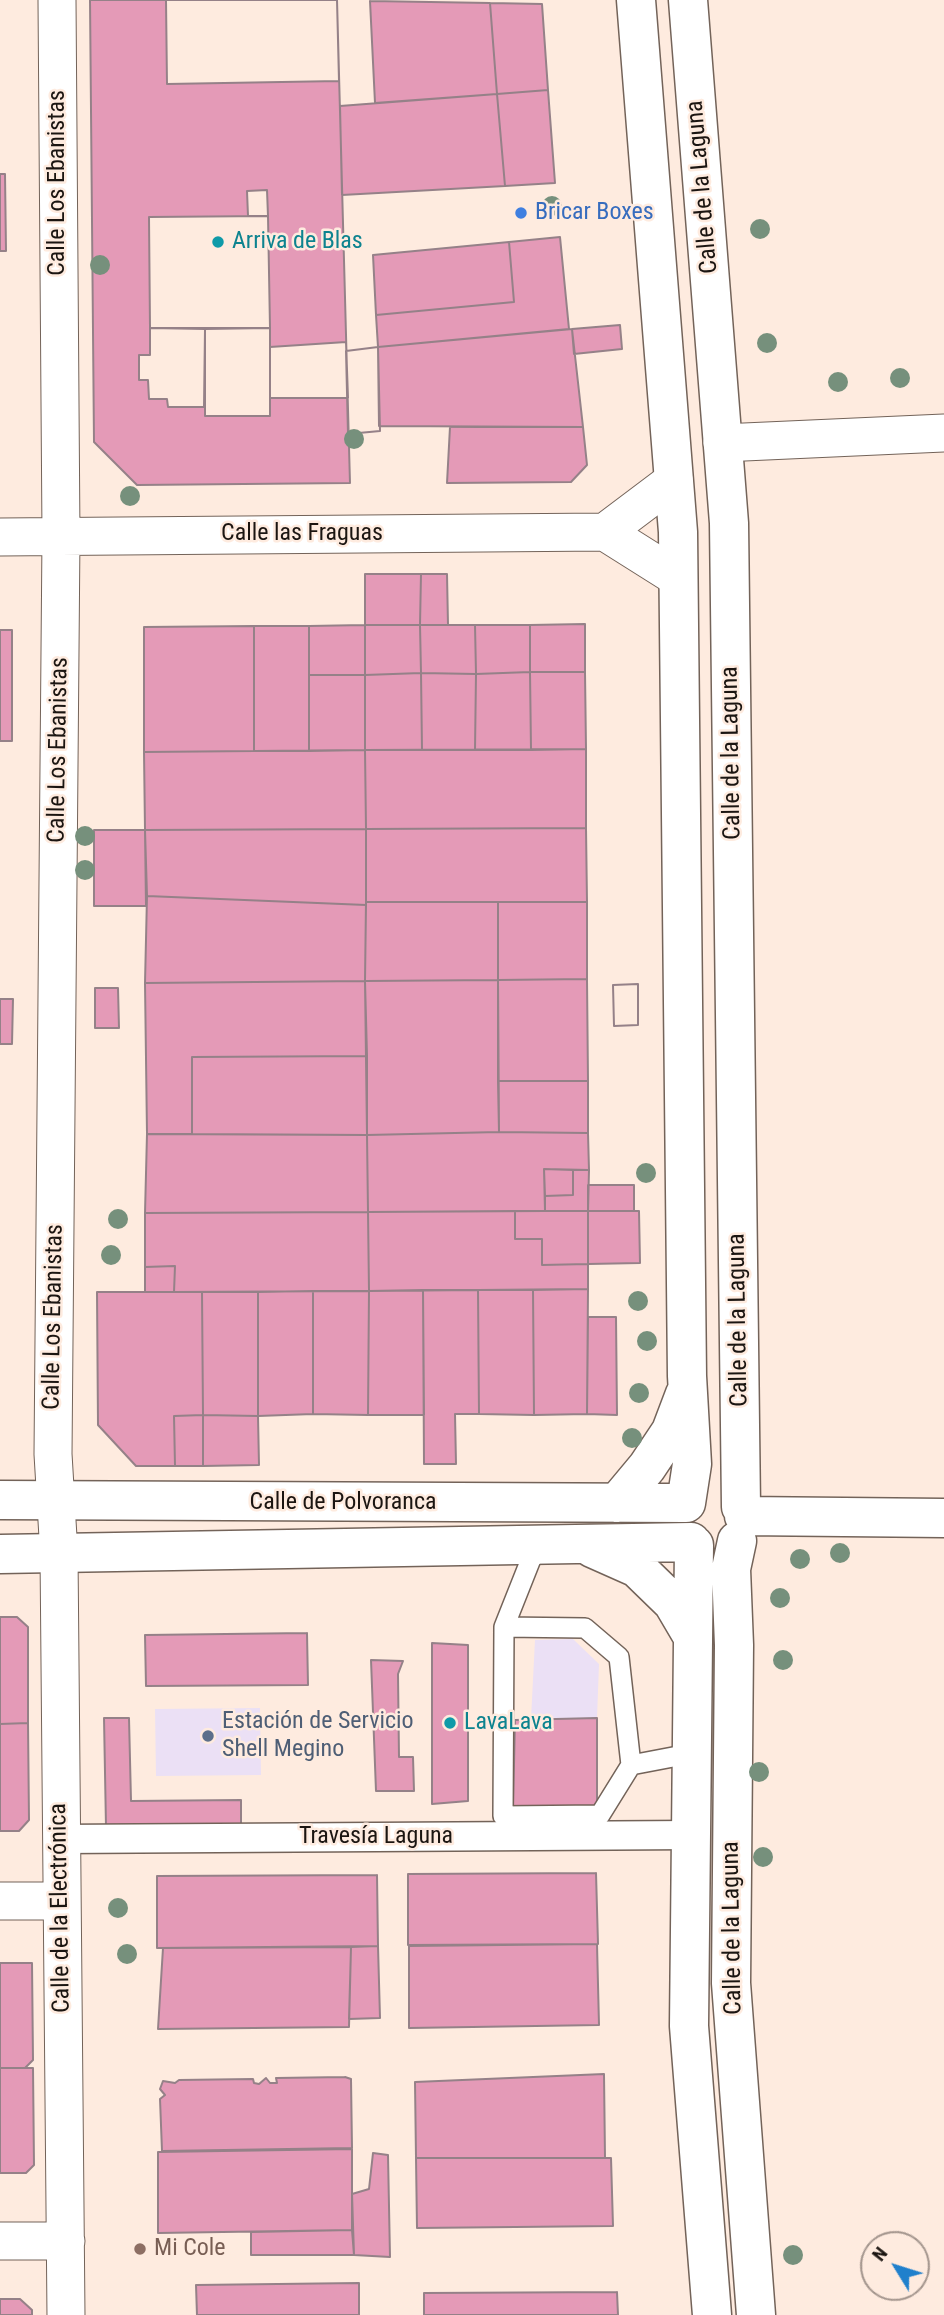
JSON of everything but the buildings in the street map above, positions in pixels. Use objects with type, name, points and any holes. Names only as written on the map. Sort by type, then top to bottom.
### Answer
[{"type":"street","name":"Calle Los Ebanistas","points":[[57,0],[61,536],[52,1454],[57,1501]]},
{"type":"street","points":[[636,0],[674,480],[678,578],[687,1388],[692,1464],[683,1526],[693,1543],[712,1552],[721,1551],[741,1521]]},
{"type":"street","name":"Calle de la Laguna","points":[[688,0],[729,523],[741,1521],[731,1569],[734,1645],[730,1983],[756,2315]]},
{"type":"street","points":[[722,443],[944,433]]},
{"type":"street","points":[[674,480],[605,532],[678,578]]},
{"type":"street","name":"Calle las Fraguas","points":[[0,537],[605,532]]},
{"type":"street","points":[[617,1503],[647,1467],[671,1431],[687,1388]]},
{"type":"street","points":[[686,1503],[711,1490],[729,1494],[741,1521]]},
{"type":"street","name":"Calle de Polvoranca","points":[[0,1500],[686,1503]]},
{"type":"street","name":"Calle de la Electrónica","points":[[57,1501],[66,2315]]},
{"type":"street","points":[[741,1521],[944,1518]]},
{"type":"street","name":"Calle de la Laguna","points":[[693,1543],[694,1753],[690,2026],[712,2315]]},
{"type":"street","name":"Calle de Polvoranca","points":[[0,1554],[693,1543]]},
{"type":"street","name":"Calle de Polvoranca","points":[[583,1544],[637,1568],[673,1603],[693,1637]]},
{"type":"street","name":"Travesía Laguna","points":[[60,1839],[691,1835]]},
{"type":"street","points":[[0,1901],[61,1901]]},
{"type":"street","points":[[0,2241],[66,2241]]},
{"type":"lane","points":[[504,1627],[585,1628],[619,1657],[631,1765],[600,1815],[503,1816],[504,1627],[531,1559],[545,1544]]},
{"type":"lane","points":[[631,1765],[694,1753]]},
{"type":"shaded area","points":[[573,1639],[599,1664],[597,1718],[531,1719],[535,1640]]},
{"type":"shaded area","name":"Estación de Servicio Shell Megino","points":[[260,1708],[261,1775],[156,1776],[155,1709]]},
{"type":"place","name":"Bricar Boxes","points":[[521,213]]},
{"type":"place","name":"Arriva de Blas","points":[[218,242]]},
{"type":"place","name":"LavaLava","points":[[450,1723]]},
{"type":"place","name":"Estación de Servicio Shell Megino","points":[[208,1736]]},
{"type":"place","name":"Mi Cole","points":[[140,2249]]}]
